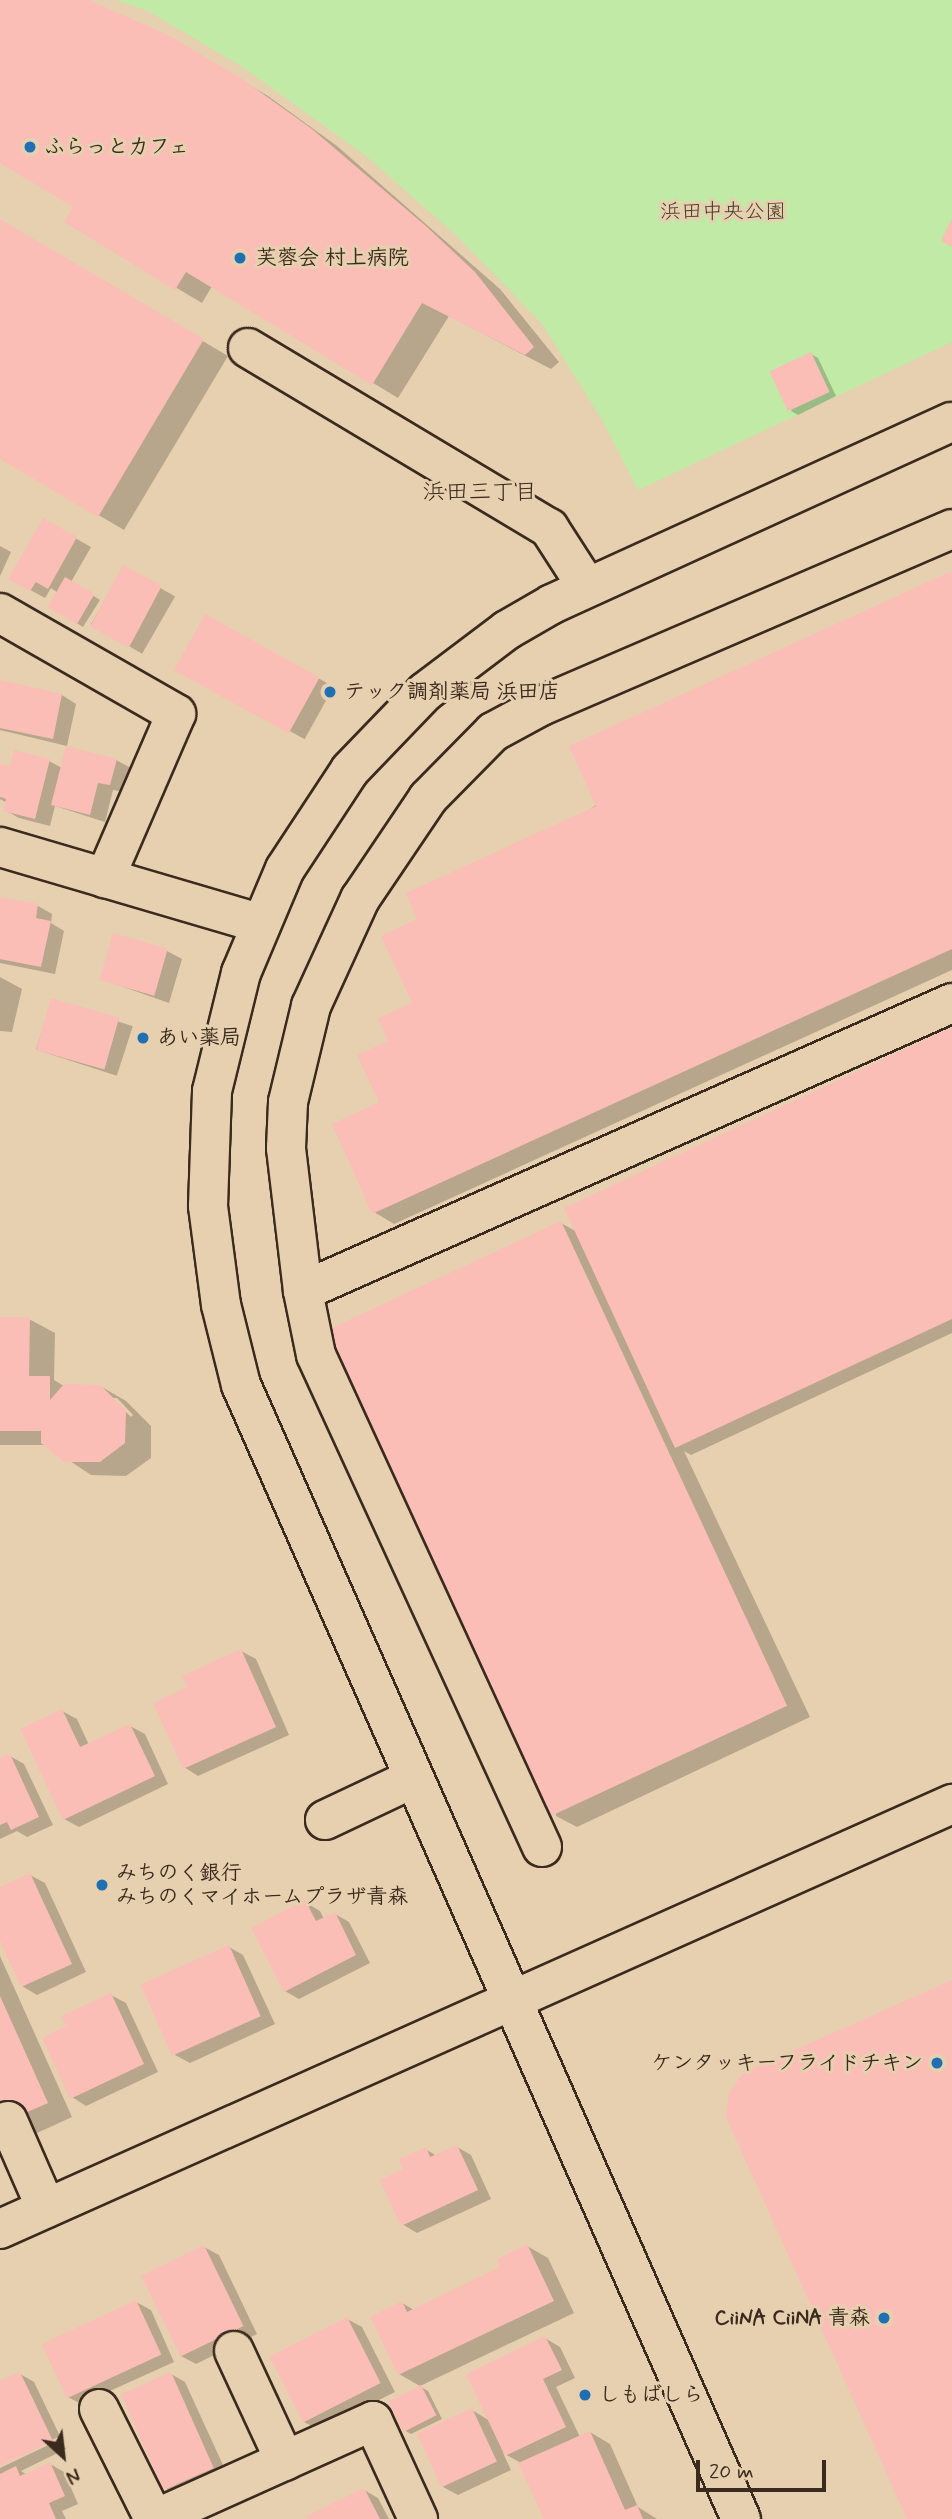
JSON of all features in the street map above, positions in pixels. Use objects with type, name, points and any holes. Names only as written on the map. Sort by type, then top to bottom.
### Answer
[{"type":"street","points":[[248,348],[550,528],[587,587]]},
{"type":"street","points":[[741,2519],[513,1996],[253,1416],[221,1305],[208,1206],[212,1091],[223,1033],[259,923],[315,818],[389,726],[468,657],[507,630],[587,587],[952,422]]},
{"type":"street","points":[[542,1847],[316,1355],[303,1291],[286,1148],[297,1054],[311,1006],[339,939],[360,899],[428,798],[493,732],[541,706],[952,528]]},
{"type":"street","points":[[0,613],[176,714],[105,877]]},
{"type":"street","points":[[0,846],[259,923]]},
{"type":"street","points":[[303,1291],[952,1003]]},
{"type":"street","points":[[325,1820],[414,1778]]},
{"type":"street","points":[[0,2229],[513,1996],[952,1804]]},
{"type":"street","points":[[8,2121],[46,2208]]},
{"type":"street","points":[[234,2351],[285,2461]]},
{"type":"street","points":[[99,2409],[155,2519],[373,2421],[418,2519]]},
{"type":"green space","name":"浜田中央公園","points":[[116,0],[952,0],[952,342],[638,490],[602,420],[542,324],[459,238],[366,156],[241,66],[148,11]]},
{"type":"building","points":[[0,0],[89,0],[168,35],[242,79],[312,129],[427,227],[475,272],[534,347],[525,355],[422,303],[372,385],[186,272],[175,290],[64,222],[73,207],[0,163]]},
{"type":"building","points":[[952,218],[952,247],[941,241]]},
{"type":"building","points":[[0,219],[204,339],[98,517],[0,459]]},
{"type":"building","points":[[811,352],[830,392],[788,411],[769,371]]},
{"type":"building","points":[[43,518],[77,537],[48,589],[36,582],[30,591],[8,579]]},
{"type":"building","points":[[123,565],[162,586],[129,647],[90,627]]},
{"type":"building","points":[[952,571],[952,949],[372,1214],[332,1124],[379,1102],[357,1055],[388,1041],[378,1018],[412,1003],[381,936],[417,919],[406,893],[596,806],[569,746]]},
{"type":"building","points":[[65,577],[94,594],[77,624],[48,607]]},
{"type":"building","points":[[205,614],[320,678],[289,733],[174,670]]},
{"type":"building","points":[[0,680],[62,694],[53,739],[0,728]]},
{"type":"building","points":[[66,746],[117,759],[110,785],[98,783],[90,815],[51,805]]},
{"type":"building","points":[[14,750],[50,759],[35,819],[3,811],[6,799],[0,797],[0,764],[10,766]]},
{"type":"building","points":[[0,897],[38,904],[36,918],[51,921],[41,967],[0,959]]},
{"type":"building","points":[[113,933],[168,949],[154,996],[99,980]]},
{"type":"building","points":[[51,998],[119,1018],[104,1069],[36,1050]]},
{"type":"building","points":[[952,1027],[952,1319],[675,1448],[564,1208]]},
{"type":"building","points":[[561,1221],[787,1706],[551,1816],[325,1331]]},
{"type":"building","points":[[0,1317],[30,1317],[29,1376],[50,1376],[50,1400],[64,1384],[100,1385],[126,1410],[125,1443],[100,1462],[64,1462],[41,1443],[41,1431],[0,1431]]},
{"type":"building","points":[[241,1649],[276,1727],[183,1769],[153,1703],[187,1687],[182,1676]]},
{"type":"building","points":[[62,1709],[80,1747],[130,1724],[155,1776],[63,1820],[20,1729]]},
{"type":"building","points":[[10,1754],[39,1817],[11,1830],[7,1822],[0,1825],[0,1758]]},
{"type":"building","points":[[30,1873],[72,1964],[21,1987],[0,1941],[0,1887]]},
{"type":"building","points":[[305,1900],[316,1921],[335,1912],[356,1955],[284,1992],[251,1928]]},
{"type":"building","points":[[229,1945],[261,2016],[172,2056],[140,1984]]},
{"type":"building","name":"CiiNA CiiNA 青森","points":[[952,1980],[952,2519],[907,2519],[726,2117],[729,2093],[743,2073]]},
{"type":"building","points":[[111,1993],[144,2064],[70,2099],[42,2038],[66,2026],[61,2016]]},
{"type":"building","points":[[0,1996],[48,2103],[0,2124]]},
{"type":"building","points":[[457,2145],[478,2190],[401,2226],[380,2180],[403,2169],[399,2159],[426,2147],[430,2157]]},
{"type":"building","points":[[527,2244],[554,2301],[398,2375],[370,2317],[402,2301],[407,2312],[500,2267],[497,2259]]},
{"type":"building","points":[[204,2245],[243,2326],[181,2357],[141,2276]]},
{"type":"building","points":[[136,2300],[161,2354],[67,2398],[42,2344]]},
{"type":"building","points":[[347,2317],[381,2383],[303,2422],[269,2356]]},
{"type":"building","points":[[545,2336],[562,2370],[543,2379],[566,2427],[505,2456],[466,2374]]},
{"type":"building","points":[[20,2372],[53,2441],[0,2466],[0,2381]]},
{"type":"building","points":[[171,2372],[214,2468],[163,2490],[121,2394]]},
{"type":"building","points":[[421,2385],[436,2415],[403,2432],[388,2402]]},
{"type":"building","points":[[472,2408],[497,2461],[442,2487],[417,2434]]},
{"type":"building","points":[[590,2431],[625,2510],[637,2505],[643,2519],[544,2519],[518,2463]]},
{"type":"building","points":[[50,2462],[65,2496],[49,2503],[56,2519],[0,2519],[0,2474],[16,2466],[20,2476]]},
{"type":"building","points":[[364,2488],[380,2519],[308,2519],[307,2516]]},
{"type":"place","name":"ふらっとカフェ","points":[[30,147]]},
{"type":"place","name":"芙蓉会 村上病院","points":[[240,258]]},
{"type":"place","name":"テック調剤薬局 浜田店","points":[[330,692]]},
{"type":"place","name":"あい薬局","points":[[143,1038]]},
{"type":"place","name":"みちのく銀行 みちのくマイホームプラザ青森","points":[[102,1885]]},
{"type":"place","name":"ケンタッキーフライドチキン","points":[[937,2063]]},
{"type":"place","name":"CiiNA CiiNA 青森","points":[[884,2318]]},
{"type":"place","name":"しもばしら","points":[[585,2395]]},
{"type":"district","name":"浜田三丁目","points":[[480,493]]}]
